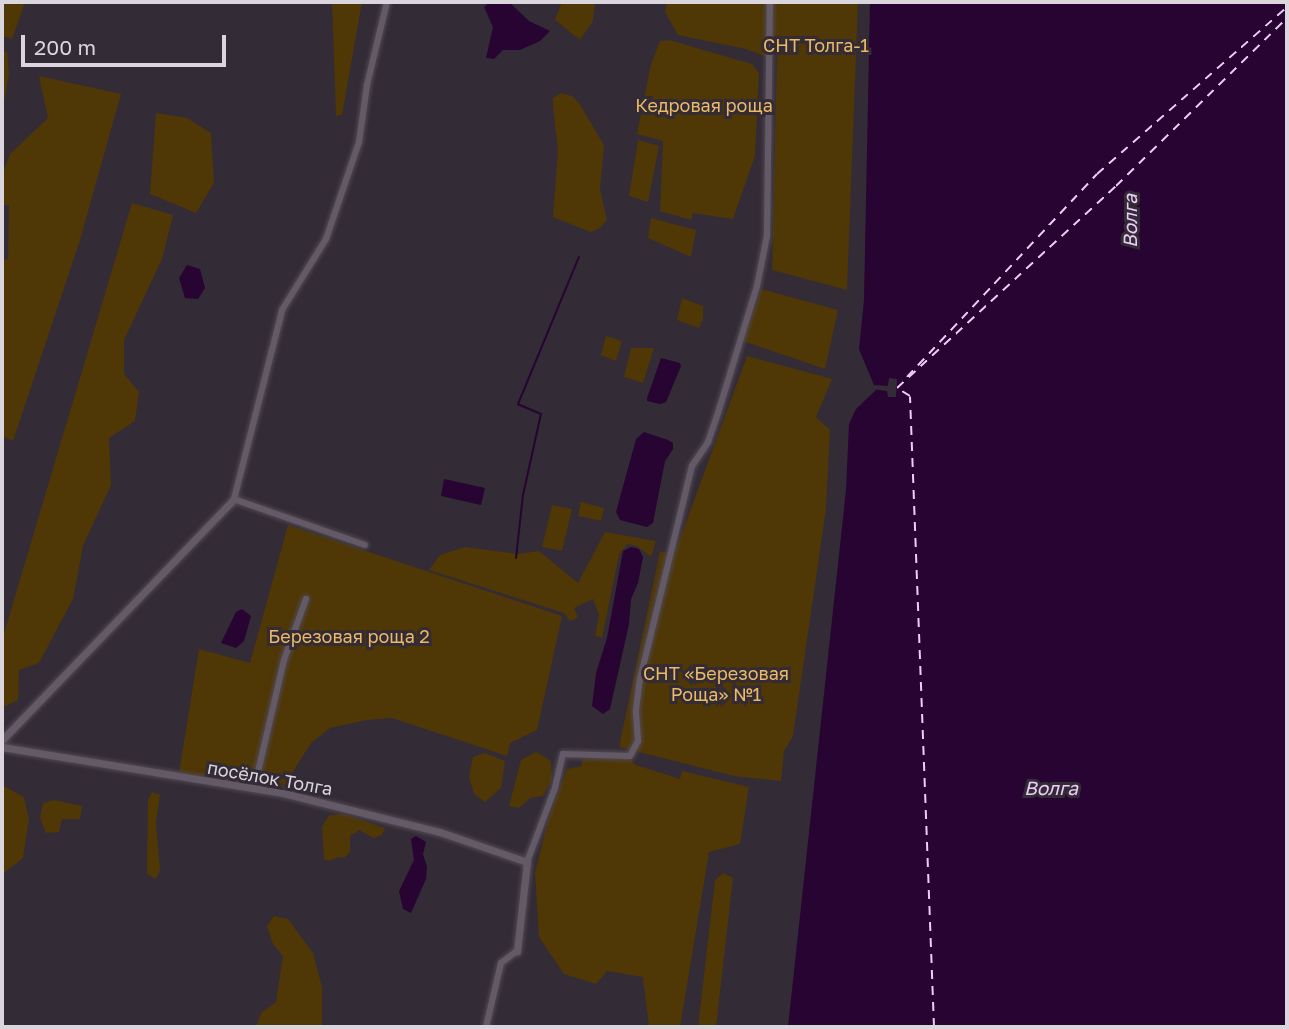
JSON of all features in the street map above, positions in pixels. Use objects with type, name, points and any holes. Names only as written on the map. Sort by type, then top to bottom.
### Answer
[{"type":"street","points":[[2,740],[234,499],[282,310],[326,239],[359,142],[367,85],[387,2]]},
{"type":"street","points":[[486,1027],[501,963],[517,951],[527,862],[555,788],[563,754],[630,756],[638,741],[640,679],[692,466],[708,442],[718,413],[757,286],[767,236],[770,2]]},
{"type":"street","points":[[234,499],[365,545]]},
{"type":"street","points":[[254,789],[284,660],[306,599]]},
{"type":"street","name":"посёлок Толга","points":[[2,747],[283,793],[440,832],[527,862]]},
{"type":"green space","points":[[2,2],[25,2],[12,39],[2,36]]},
{"type":"green space","points":[[332,2],[362,2],[342,115],[336,116]]},
{"type":"green space","points":[[562,2],[595,2],[593,21],[580,40],[555,20]]},
{"type":"green space","name":"СНТ Толга-1","points":[[667,2],[858,2],[847,290],[772,270],[777,55],[768,52],[767,57],[746,49],[678,35],[665,12]]},
{"type":"green space","name":"Кедровая роща","points":[[669,40],[752,64],[759,73],[755,156],[733,219],[693,213],[691,220],[660,211],[663,141],[637,134],[651,64],[660,41]]},
{"type":"green space","points":[[2,50],[7,52],[9,74],[2,114]]},
{"type":"green space","points":[[39,76],[121,94],[80,240],[13,441],[2,436],[2,260],[8,259],[9,206],[2,204],[2,175],[10,154],[48,118]]},
{"type":"green space","points":[[561,93],[572,96],[579,103],[604,145],[600,189],[607,220],[600,228],[591,232],[553,217],[558,149],[553,98]]},
{"type":"green space","points":[[156,113],[187,118],[211,133],[214,183],[196,213],[150,194]]},
{"type":"green space","points":[[638,140],[659,146],[648,202],[629,196]]},
{"type":"green space","points":[[132,203],[173,215],[162,259],[124,340],[124,374],[139,392],[135,421],[109,438],[111,485],[83,546],[73,599],[39,663],[19,670],[18,700],[2,708],[2,640]]},
{"type":"green space","points":[[651,218],[696,230],[691,257],[648,238]]},
{"type":"green space","points":[[761,289],[838,310],[825,369],[743,341]]},
{"type":"green space","points":[[682,298],[703,306],[703,319],[699,328],[677,320]]},
{"type":"green space","points":[[606,336],[622,341],[616,361],[601,355]]},
{"type":"green space","points":[[631,348],[654,348],[643,383],[624,377]]},
{"type":"green space","name":"СНТ «Березовая Роща» №1","points":[[747,356],[832,379],[816,417],[830,430],[826,509],[793,736],[784,751],[781,781],[734,776],[619,747],[660,551],[674,555]]},
{"type":"green space","points":[[581,502],[604,508],[601,521],[578,516]]},
{"type":"green space","points":[[552,505],[572,509],[562,551],[542,547]]},
{"type":"green space","name":"Березовая роща 2","points":[[288,525],[562,616],[537,730],[510,743],[507,756],[392,718],[367,720],[330,728],[311,743],[282,789],[179,773],[199,649],[250,663]]},
{"type":"green space","points":[[605,532],[656,541],[651,557],[637,546],[627,544],[619,555],[602,638],[595,636],[599,615],[593,599],[574,608],[578,617],[570,621],[564,613],[429,570],[440,555],[465,547],[518,554],[539,551],[578,583]]},
{"type":"green space","points":[[536,752],[551,761],[552,780],[543,796],[530,798],[519,808],[509,806],[521,760]]},
{"type":"green space","points":[[485,753],[505,761],[501,788],[485,802],[474,794],[469,777],[473,757]]},
{"type":"green space","points":[[630,758],[636,765],[680,779],[682,771],[749,787],[740,844],[709,852],[680,1027],[649,1027],[643,977],[607,971],[596,984],[564,974],[539,937],[535,873],[548,820],[567,769],[582,766],[582,759]]},
{"type":"green space","points":[[2,785],[24,797],[29,819],[23,858],[4,873]]},
{"type":"green space","points":[[152,792],[160,795],[156,823],[160,870],[156,879],[147,874],[148,800]]},
{"type":"green space","points":[[54,800],[82,806],[80,819],[62,819],[59,832],[46,833],[40,818],[43,803]]},
{"type":"green space","points":[[344,814],[385,828],[382,835],[374,838],[359,830],[350,836],[350,852],[344,858],[338,857],[329,861],[324,859],[322,827],[329,815]]},
{"type":"green space","points":[[723,873],[733,878],[716,1027],[698,1027],[715,880]]},
{"type":"green space","points":[[274,916],[288,919],[313,953],[322,987],[322,1027],[256,1027],[261,1013],[276,1002],[283,956],[273,944],[267,926]]},
{"type":"water","points":[[490,2],[509,2],[529,21],[550,31],[540,41],[520,50],[503,50],[494,59],[486,58],[493,27],[484,7]]},
{"type":"water","name":"Волга","points":[[870,2],[1287,2],[1287,1027],[788,1027],[846,490],[849,424],[856,409],[876,390],[859,349],[864,300]]},
{"type":"water","points":[[187,265],[200,269],[205,288],[198,299],[185,298],[179,278]]},
{"type":"water","points":[[661,358],[680,363],[681,366],[666,402],[660,404],[647,401],[647,398]]},
{"type":"water","points":[[644,432],[673,443],[673,449],[665,461],[653,523],[647,527],[620,520],[616,512],[636,439]]},
{"type":"water","points":[[444,479],[485,488],[481,505],[441,496]]},
{"type":"water","points":[[631,547],[639,549],[643,557],[638,583],[631,599],[629,624],[610,709],[603,714],[592,706],[596,673],[607,638],[623,551]]},
{"type":"water","points":[[242,609],[251,616],[244,641],[236,648],[221,643],[236,612]]},
{"type":"water","points":[[416,836],[426,842],[423,854],[427,867],[426,879],[411,913],[403,909],[399,891],[414,860],[411,839]]},
{"type":"pier","points":[[889,378],[897,379],[896,397],[888,397],[887,391],[872,389],[873,385],[888,386]]},
{"type":"waterway","points":[[516,558],[523,495],[541,414],[518,404],[579,257]]},
{"type":"ferry route","points":[[907,377],[1097,174],[1287,7]]},
{"type":"ferry route","points":[[934,1027],[910,396],[897,388],[1116,186],[1287,18]]}]
